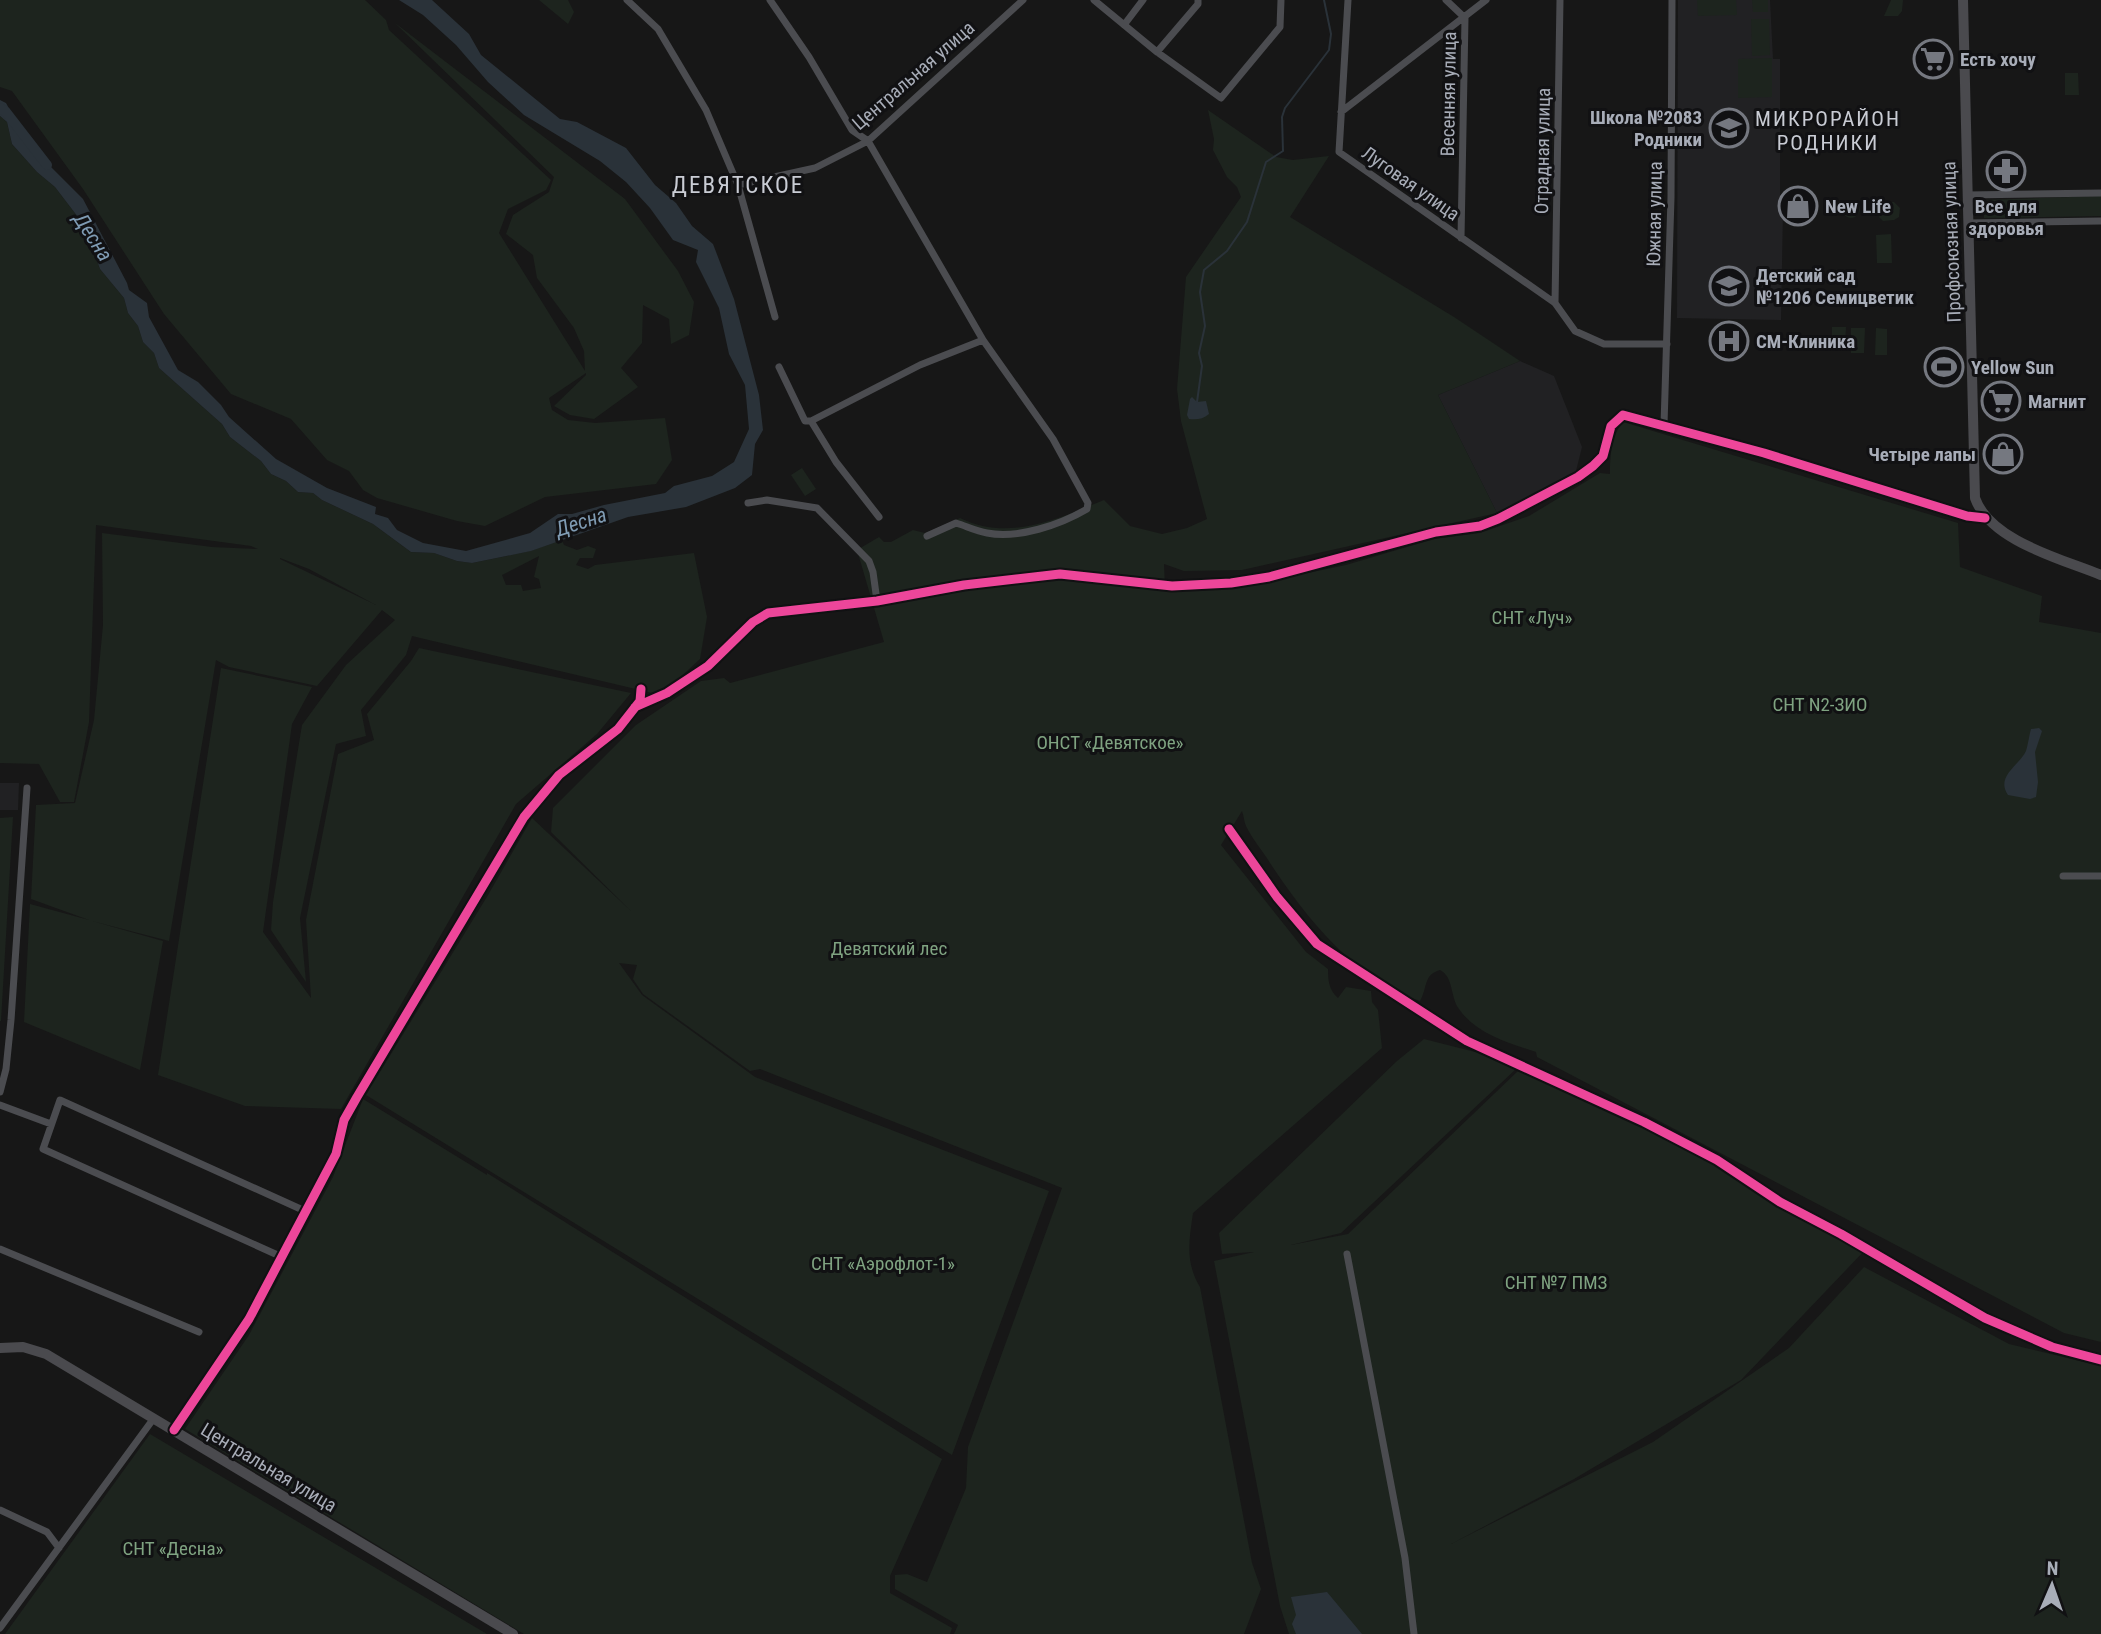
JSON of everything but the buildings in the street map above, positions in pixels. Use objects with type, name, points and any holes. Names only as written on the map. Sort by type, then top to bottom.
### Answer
[{"type":"main road","name":"Профсоюзная улица","points":[[1963,0],[1975,498],[1985,517]]},
{"type":"main road","points":[[1985,517],[2001,531],[2022,543],[2101,575]]},
{"type":"main road","name":"Центральная улица","points":[[0,1348],[34,1349],[513,1634]]},
{"type":"street","points":[[626,0],[658,29],[706,110],[738,185],[775,317]]},
{"type":"street","points":[[770,0],[809,57],[852,130],[868,141],[983,341],[1053,439],[1088,503],[1087,509],[1064,522],[1034,530],[996,534],[956,523],[927,536]]},
{"type":"street","name":"Центральная улица","points":[[738,185],[815,168],[868,141],[1023,0]]},
{"type":"street","points":[[1094,0],[1157,52],[1221,98],[1280,27],[1281,0]]},
{"type":"street","points":[[1124,25],[1143,0]]},
{"type":"street","points":[[1157,52],[1198,4],[1198,0]]},
{"type":"street","name":"Луговая улица","points":[[1348,0],[1339,152],[1555,303],[1575,331],[1604,344],[1667,344]]},
{"type":"street","name":"Весенняя улица","points":[[1446,0],[1465,18],[1461,238]]},
{"type":"street","points":[[1341,112],[1486,0]]},
{"type":"street","name":"Отрадная улица","points":[[1555,303],[1560,0]]},
{"type":"street","name":"Южная улица","points":[[1664,425],[1671,198],[1672,0]]},
{"type":"street","points":[[1967,195],[2101,192]]},
{"type":"street","points":[[1968,223],[2101,221]]},
{"type":"street","points":[[779,367],[805,421],[811,421],[920,365],[983,341]]},
{"type":"street","points":[[635,707],[667,693],[708,666],[745,629],[768,613],[877,601],[964,585],[1060,574],[1172,586],[1231,583],[1269,577],[1436,533],[1480,526],[1578,477],[1593,466],[1603,456],[1611,426],[1623,415],[1764,453],[1967,516],[1985,517]]},
{"type":"street","points":[[811,421],[836,462],[879,517]]},
{"type":"street","points":[[748,503],[767,500],[817,508],[869,561],[877,601]]},
{"type":"street","points":[[174,1430],[249,1319],[336,1154],[344,1120],[524,817],[559,775],[618,729],[640,701],[641,690]]},
{"type":"street","points":[[0,1092],[6,1069],[12,1014],[27,788]]},
{"type":"street","points":[[1229,829],[1277,897],[1317,944],[1467,1041],[1644,1122],[1717,1160],[1780,1202],[1841,1234],[1985,1318],[2052,1347],[2101,1360]]},
{"type":"street","points":[[2063,876],[2101,876]]},
{"type":"street","points":[[282,1258],[43,1149],[60,1100],[305,1211]]},
{"type":"street","points":[[0,1105],[51,1124]]},
{"type":"street","points":[[0,1249],[199,1332]]},
{"type":"street","points":[[1347,1254],[1405,1558],[1414,1634]]},
{"type":"street","points":[[0,1628],[154,1418]]},
{"type":"street","points":[[0,1510],[47,1532],[59,1548]]},
{"type":"shaded area","name":"Школа №2083 Родники","points":[[1678,0],[1770,0],[1773,59],[1780,59],[1780,202],[1783,209],[1781,320],[1677,318]]},
{"type":"shaded area","points":[[1520,361],[1554,376],[1582,447],[1576,471],[1497,513],[1438,395]]},
{"type":"shaded area","points":[[0,783],[19,783],[18,810],[0,810]]},
{"type":"green space","points":[[0,0],[365,0],[386,20],[389,30],[551,180],[546,190],[508,209],[499,233],[585,371],[584,351],[574,328],[537,278],[533,255],[506,234],[513,215],[549,192],[554,177],[395,23],[625,199],[678,271],[694,302],[689,335],[671,344],[669,319],[643,305],[642,343],[621,368],[638,387],[594,419],[570,415],[554,406],[586,373],[549,398],[552,410],[568,420],[595,423],[665,418],[672,460],[656,484],[545,497],[485,526],[457,521],[377,498],[363,490],[349,471],[327,460],[291,419],[231,394],[164,314],[83,189],[12,91],[0,87]]},
{"type":"green space","points":[[539,0],[568,0],[574,12],[568,24]]},
{"type":"green space","points":[[1697,0],[1736,0],[1737,15],[1698,16]]},
{"type":"green space","points":[[1752,0],[1768,0],[1768,12],[1753,12]]},
{"type":"green space","points":[[1891,0],[1903,0],[1902,11],[1898,16],[1884,16]]},
{"type":"green space","points":[[1751,19],[1769,19],[1770,55],[1752,56]]},
{"type":"green space","points":[[1772,58],[1772,97],[1738,98],[1738,59]]},
{"type":"green space","points":[[2065,73],[2078,73],[2079,95],[2065,95]]},
{"type":"green space","points":[[1208,110],[1276,157],[1293,160],[1329,156],[1290,217],[1454,317],[1520,361],[1438,395],[1497,513],[1242,570],[1184,571],[1164,564],[1165,589],[1254,584],[1346,565],[1434,539],[1480,533],[1529,516],[1600,473],[1610,474],[1614,440],[1623,422],[1958,523],[1960,567],[2042,596],[2039,622],[2101,633],[2101,1342],[2064,1333],[1537,1057],[1536,1052],[1484,1031],[1466,1018],[1459,1009],[1448,977],[1440,970],[1428,978],[1420,1001],[1374,978],[1334,944],[1300,905],[1251,836],[1242,811],[1221,845],[1306,952],[1328,969],[1330,985],[1338,998],[1346,987],[1371,991],[1372,1002],[1378,1010],[1382,1048],[1193,1213],[1190,1260],[1200,1287],[1252,1563],[1261,1589],[1244,1634],[954,1634],[958,1625],[895,1589],[895,1575],[907,1574],[927,1582],[966,1488],[968,1447],[1062,1188],[760,1069],[750,1071],[643,994],[633,979],[637,965],[619,963],[642,995],[755,1077],[1049,1191],[952,1455],[366,1095],[532,818],[632,912],[551,832],[553,808],[636,725],[701,681],[724,678],[730,683],[884,642],[857,550],[879,537],[884,542],[891,542],[913,530],[925,533],[960,518],[978,525],[1015,528],[1051,520],[1104,500],[1130,526],[1162,534],[1187,528],[1207,519],[1181,421],[1177,389],[1186,277],[1241,197],[1213,150],[1214,139]]},
{"type":"green space","points":[[0,116],[7,122],[12,144],[37,172],[55,187],[84,225],[100,269],[124,298],[128,313],[138,326],[143,342],[154,353],[159,368],[222,424],[230,437],[261,461],[271,474],[286,481],[298,492],[313,493],[373,524],[411,552],[434,553],[457,561],[472,563],[530,551],[562,540],[564,545],[577,550],[588,546],[596,549],[593,558],[580,558],[576,565],[588,569],[595,565],[694,553],[707,617],[700,659],[661,695],[412,636],[406,655],[361,710],[366,736],[336,744],[300,918],[306,982],[271,930],[273,902],[302,725],[346,665],[395,620],[382,610],[317,686],[229,667],[216,660],[169,941],[92,921],[163,941],[140,1070],[24,1022],[30,904],[89,920],[31,899],[36,805],[75,803],[94,720],[103,625],[102,533],[212,547],[258,549],[96,525],[89,722],[74,802],[60,802],[39,764],[0,763]],"holes":[[[539,556],[534,577],[539,579],[541,588],[523,591],[521,585],[506,585],[502,575]],[[280,559],[309,569],[376,605]]]},
{"type":"green space","points":[[2101,196],[2101,216],[1984,218],[1984,200]]},
{"type":"green space","points":[[1851,200],[1857,203],[1860,209],[1857,215],[1851,218],[1845,215],[1842,209],[1845,203]]},
{"type":"green space","points":[[1894,202],[1900,208],[1899,217],[1883,221],[1879,217],[1884,207],[1887,203]]},
{"type":"green space","points":[[1891,234],[1892,263],[1877,263],[1876,235]]},
{"type":"green space","points":[[1832,327],[1846,327],[1845,346],[1832,345]]},
{"type":"green space","points":[[1851,328],[1865,328],[1864,353],[1851,353]]},
{"type":"green space","points":[[1876,328],[1887,329],[1887,355],[1875,355]]},
{"type":"green space","points":[[802,468],[816,489],[805,496],[791,475]]},
{"type":"green space","points":[[419,648],[631,693],[597,734],[516,804],[341,1109],[245,1106],[158,1075],[221,668],[312,687],[292,724],[263,932],[311,998],[306,920],[338,754],[374,740],[367,714]]},
{"type":"green space","points":[[13,817],[1,1021],[0,1021],[0,818]]},
{"type":"green space","name":"СНТ №7 ПМЗ","points":[[1424,1039],[1483,1054],[1516,1069],[1341,1233],[1291,1245],[1348,1234],[1519,1070],[1694,1148],[1866,1249],[1741,1380],[1574,1479],[1451,1544],[1653,1442],[1789,1348],[1864,1267],[2009,1344],[2101,1366],[2101,1634],[1289,1634],[1280,1606],[1214,1261],[1254,1252],[1222,1254],[1219,1233],[1397,1061]]},
{"type":"green space","points":[[363,1099],[487,1173],[942,1459],[890,1576],[890,1593],[952,1628],[950,1634],[524,1634],[185,1429],[249,1335],[333,1177]]},
{"type":"green space","name":"СНТ «Десна»","points":[[150,1434],[487,1634],[5,1634]]},
{"type":"water","points":[[399,0],[432,0],[469,34],[481,55],[560,119],[577,122],[626,148],[655,185],[676,203],[692,226],[713,244],[734,299],[759,395],[763,430],[755,444],[752,475],[735,488],[686,507],[628,517],[531,551],[472,563],[434,553],[411,552],[373,524],[313,493],[298,492],[286,481],[271,474],[261,461],[230,437],[222,424],[159,368],[154,353],[143,342],[138,326],[128,313],[124,298],[100,269],[84,225],[55,187],[37,172],[12,144],[7,122],[0,116],[0,100],[6,103],[29,145],[83,199],[129,290],[147,303],[149,317],[178,370],[198,382],[229,417],[276,459],[327,488],[376,507],[375,514],[388,518],[397,530],[423,543],[466,551],[530,533],[558,514],[572,514],[665,493],[674,486],[712,476],[734,462],[749,429],[745,385],[729,354],[719,308],[696,262],[698,250],[673,240],[650,208],[626,182],[600,161],[524,115],[488,82],[456,45],[423,15]]},
{"type":"water","points":[[1192,397],[1197,402],[1206,401],[1209,414],[1200,419],[1189,419],[1187,415]]},
{"type":"water","points":[[2039,728],[2042,731],[2035,752],[2038,782],[2036,797],[2030,799],[2008,795],[2004,782],[2006,776],[2026,751],[2031,729]]},
{"type":"water","points":[[1327,1592],[1362,1634],[1296,1634],[1292,1624],[1296,1615],[1291,1597]]},
{"type":"waterway","points":[[1197,402],[1202,366],[1199,353],[1205,326],[1200,292],[1204,270],[1227,251],[1247,222],[1266,162],[1283,151],[1282,117],[1285,108],[1329,50],[1331,34],[1324,0]]},
{"type":"waterway","name":"Десна","points":[[0,108],[47,165]]},
{"type":"cycle path","points":[[635,707],[667,693],[708,666],[753,622],[768,613],[877,601],[964,585],[1060,574],[1172,586],[1231,583],[1269,577],[1436,532],[1480,526],[1578,477],[1593,466],[1603,456],[1611,426],[1623,415],[1764,453],[1967,516],[1985,518]]},
{"type":"cycle path","points":[[174,1430],[249,1319],[336,1154],[344,1120],[524,817],[559,775],[618,729],[640,701],[641,689]]},
{"type":"cycle path","points":[[1229,829],[1277,897],[1317,944],[1467,1041],[1644,1122],[1717,1160],[1780,1202],[1841,1234],[1985,1318],[2052,1347],[2101,1360]]},
{"type":"place","name":"Есть хочу","points":[[1933,59]]},
{"type":"place","name":"Школа №2083 Родники","points":[[1729,128]]},
{"type":"place","name":"Все для здоровья","points":[[2006,171]]},
{"type":"place","name":"New Life","points":[[1798,206]]},
{"type":"place","name":"Детский сад №1206 Семицветик","points":[[1729,286]]},
{"type":"place","name":"СМ-Клиника","points":[[1729,341]]},
{"type":"place","name":"Yellow Sun","points":[[1944,367]]},
{"type":"place","name":"Магнит","points":[[2001,401]]},
{"type":"place","name":"Четыре лапы","points":[[2003,454]]},
{"type":"district","name":"МИКРОРАЙОН РОДНИКИ","points":[[1828,131]]},
{"type":"district","name":"ДЕВЯТСКОЕ","points":[[738,185]]},
{"type":"park label","name":"СНТ «Луч»","points":[[1532,617]]},
{"type":"park label","name":"СНТ N2-ЗИО","points":[[1820,704]]},
{"type":"park label","name":"ОНСТ «Девятское»","points":[[1110,742]]},
{"type":"park label","name":"Девятский лес","points":[[889,948]]},
{"type":"park label","name":"СНТ «Аэрофлот-1»","points":[[883,1263]]}]
